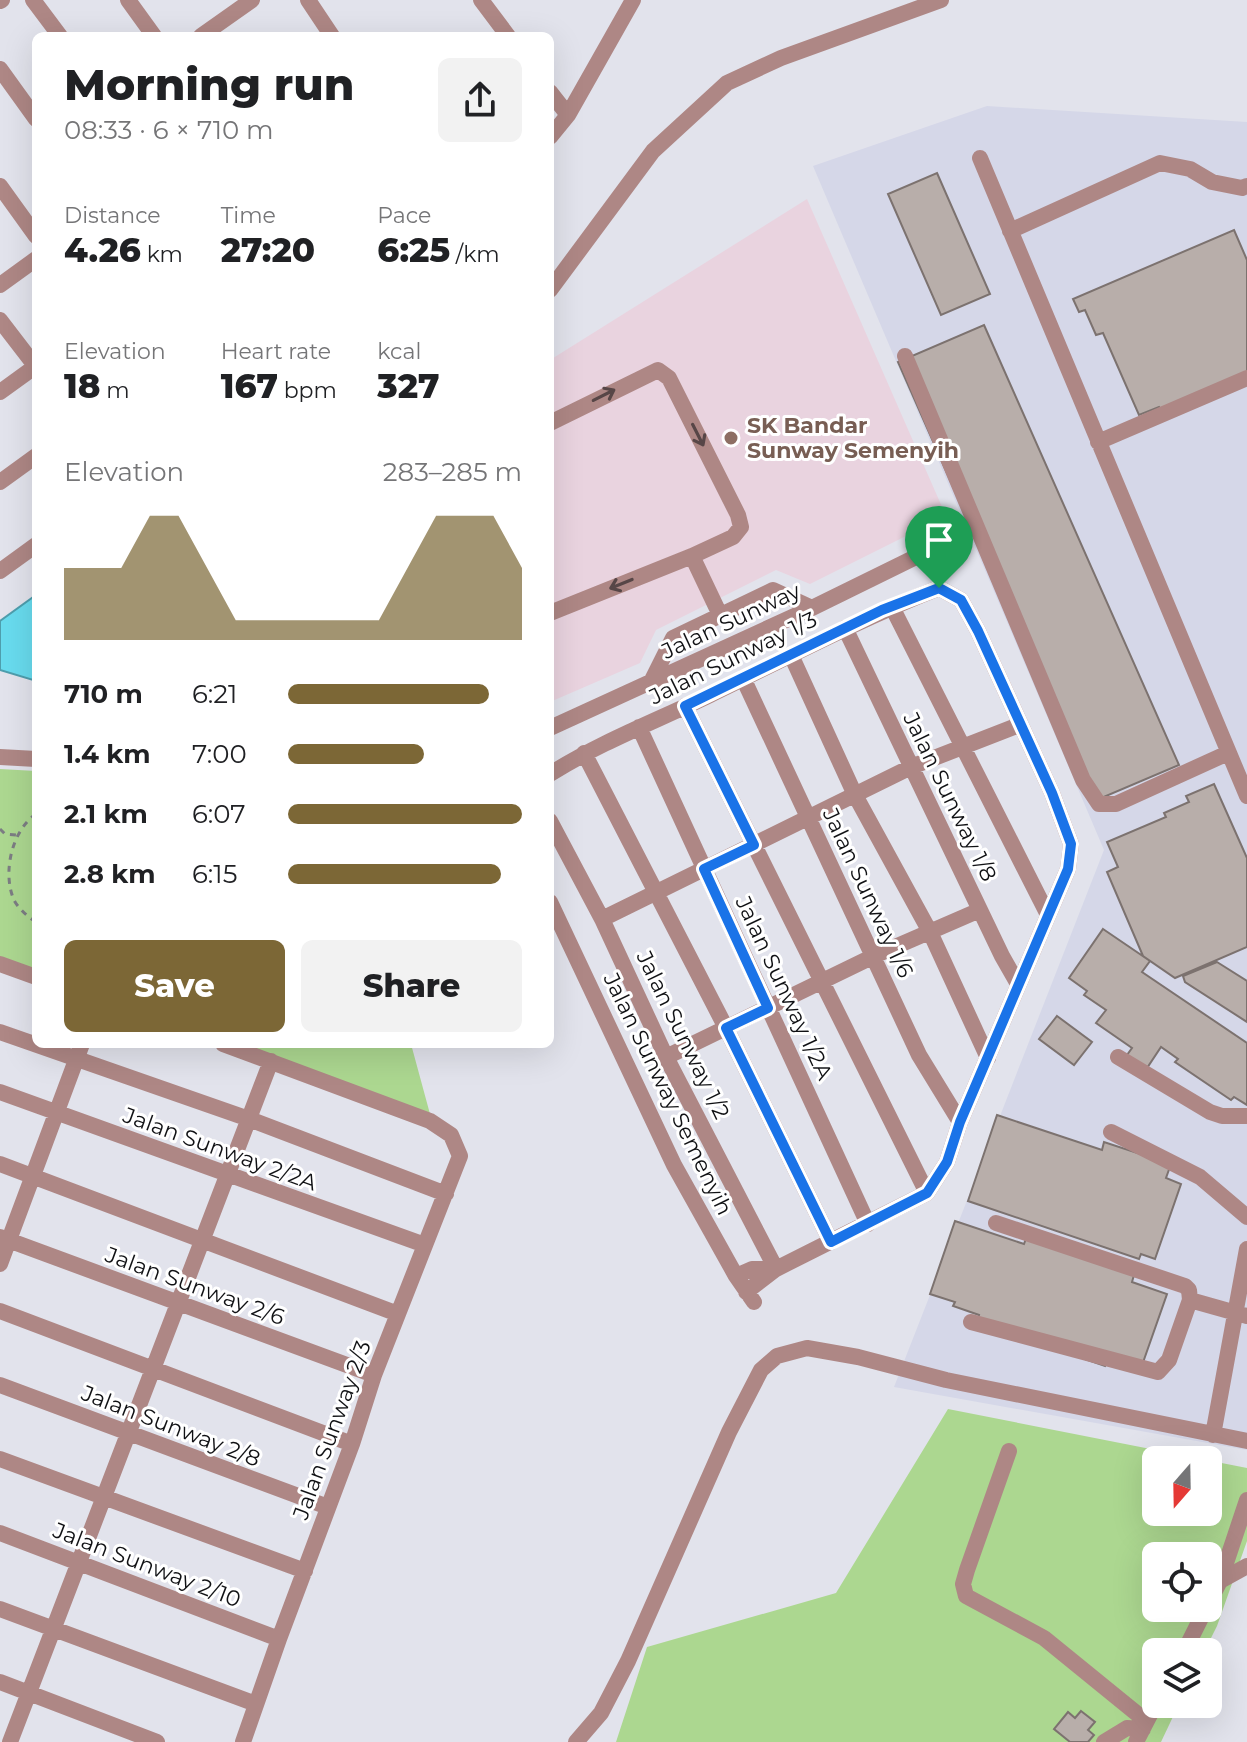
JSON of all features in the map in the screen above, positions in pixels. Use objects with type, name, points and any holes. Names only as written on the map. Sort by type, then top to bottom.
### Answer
[{"type":"street","points":[[33,0],[57,32]]},
{"type":"street","points":[[128,0],[151,32]]},
{"type":"street","points":[[207,32],[252,0]]},
{"type":"street","points":[[308,0],[329,32]]},
{"type":"street","points":[[481,0],[505,32]]},
{"type":"street","points":[[554,132],[568,115],[633,0]]},
{"type":"street","points":[[554,285],[653,151],[727,83],[781,58],[941,0]]},
{"type":"street","points":[[1,73],[32,114]]},
{"type":"street","points":[[554,97],[568,115]]},
{"type":"street","points":[[980,158],[1247,796]]},
{"type":"street","points":[[1010,231],[1160,163],[1190,169],[1212,182],[1242,188],[1247,186]]},
{"type":"street","points":[[0,186],[32,230]]},
{"type":"street","points":[[0,285],[32,262]]},
{"type":"street","points":[[0,320],[32,361]]},
{"type":"street","points":[[905,356],[1083,780],[1099,804],[1116,804],[1228,753]]},
{"type":"street","points":[[0,392],[32,369]]},
{"type":"street","points":[[554,421],[658,370],[669,378],[738,515],[741,527],[733,537],[692,556],[554,611]]},
{"type":"street","points":[[1098,442],[1247,378]]},
{"type":"street","points":[[0,482],[32,459]]},
{"type":"street","points":[[0,571],[32,548]]},
{"type":"street","name":"Jalan Sunway","points":[[554,726],[812,608],[928,551]]},
{"type":"street","points":[[692,556],[721,617]]},
{"type":"street","name":"Jalan Sunway 1/3","points":[[554,772],[584,753],[845,628],[939,588],[961,600],[1019,725]]},
{"type":"street","points":[[651,682],[673,638],[773,590],[812,608]]},
{"type":"street","points":[[892,607],[1048,915]]},
{"type":"street","name":"Jalan Sunway 1/8","points":[[845,628],[1018,984]]},
{"type":"street","points":[[791,655],[855,795],[930,932],[988,1058]]},
{"type":"street","name":"Jalan Sunway 1/6","points":[[743,678],[919,1055],[960,1122]]},
{"type":"street","points":[[685,706],[927,1193]]},
{"type":"street","points":[[602,919],[911,767],[1019,725],[1052,793],[1071,844],[1068,869],[960,1122],[947,1162],[927,1193],[776,1269],[752,1269],[736,1276]]},
{"type":"street","name":"Jalan Sunway 1/2A","points":[[639,727],[868,1224]]},
{"type":"street","points":[[584,753],[726,1028],[831,1242]]},
{"type":"street","points":[[0,757],[32,759]]},
{"type":"street","name":"Jalan Sunway 1/2","points":[[554,829],[602,919],[666,1057],[776,1269]]},
{"type":"street","name":"Jalan Sunway Semenyih","points":[[554,910],[674,1165],[750,1297],[776,1269]]},
{"type":"street","points":[[666,1057],[874,956],[980,910]]},
{"type":"street","points":[[0,964],[32,976]]},
{"type":"street","points":[[0,1032],[32,1040]]},
{"type":"street","points":[[10,1742],[271,1061],[234,1048]]},
{"type":"street","points":[[0,1264],[4,1239],[33,1176],[79,1052],[446,1194]]},
{"type":"street","points":[[1118,1057],[1210,1112],[1222,1116],[1247,1116]]},
{"type":"street","name":"Jalan Sunway 2/3","points":[[243,1742],[352,1444],[374,1375],[460,1156],[451,1135],[430,1121],[271,1061]]},
{"type":"street","name":"Jalan Sunway 2/2A","points":[[0,1092],[425,1245]]},
{"type":"street","points":[[1111,1132],[1200,1177],[1247,1217]]},
{"type":"street","points":[[0,1164],[398,1314]]},
{"type":"street","points":[[971,1322],[1158,1372],[1169,1360],[1190,1300],[1189,1290],[1185,1286],[996,1223]]},
{"type":"street","name":"Jalan Sunway 2/6","points":[[4,1239],[374,1375]]},
{"type":"street","points":[[1213,1435],[1240,1315],[1247,1249]]},
{"type":"street","points":[[1190,1300],[1240,1315]]},
{"type":"street","points":[[0,1311],[352,1444]]},
{"type":"street","points":[[576,1742],[601,1713],[628,1661],[729,1432],[761,1370],[777,1356],[807,1348],[833,1352],[946,1380],[1247,1441]]},
{"type":"street","name":"Jalan Sunway 2/8","points":[[0,1385],[328,1507]]},
{"type":"street","points":[[1009,1451],[967,1570],[963,1584],[966,1596],[1044,1638],[1142,1731]]},
{"type":"street","points":[[0,1459],[305,1571]]},
{"type":"street","points":[[1222,1575],[1247,1500]]},
{"type":"street","name":"Jalan Sunway 2/10","points":[[0,1533],[279,1639]]},
{"type":"street","points":[[1222,1580],[1247,1566]]},
{"type":"street","points":[[0,1609],[256,1704]]},
{"type":"street","points":[[0,1682],[157,1742]]},
{"type":"street","points":[[1104,1742],[1127,1728],[1142,1731]]},
{"type":"path","points":[[32,817],[17,835],[9,878],[14,901],[32,918]]},
{"type":"path","points":[[0,829],[5,834],[17,835]]},
{"type":"shaded area","points":[[987,106],[1247,122],[1247,1450],[894,1387],[1104,850],[813,166]]},
{"type":"shaded area","name":"SK Bandar Sunway Semenyih","points":[[807,199],[946,516],[810,584],[776,570],[656,630],[640,663],[554,700],[554,357]]},
{"type":"green space","points":[[0,769],[32,771],[32,970],[0,958]]},
{"type":"green space","points":[[248,1048],[412,1048],[430,1114]]},
{"type":"green space","points":[[948,1409],[1142,1447],[1142,1526],[1222,1526],[1222,1463],[1247,1468],[1247,1541],[1222,1612],[1222,1542],[1142,1542],[1142,1622],[1218,1622],[1211,1638],[1142,1638],[1142,1718],[1172,1718],[1161,1742],[616,1742],[647,1647],[836,1593]]},
{"type":"water","points":[[32,598],[32,680],[0,670],[0,621]]},
{"type":"building","points":[[937,173],[990,294],[941,315],[888,194]]},
{"type":"building","points":[[1234,230],[1247,260],[1247,373],[1161,410],[1159,407],[1139,415],[1103,333],[1096,335],[1085,310],[1079,312],[1073,299]]},
{"type":"building","points":[[984,325],[1179,765],[1092,802],[898,362]]},
{"type":"building","points":[[1214,784],[1247,858],[1247,947],[1175,978],[1143,956],[1107,872],[1118,867],[1107,842],[1166,817],[1164,813],[1189,802],[1186,796]]},
{"type":"building","points":[[1103,929],[1150,961],[1142,972],[1247,1043],[1247,1105],[1234,1097],[1231,1100],[1175,1062],[1178,1059],[1161,1047],[1147,1068],[1127,1055],[1132,1048],[1096,1023],[1106,1010],[1084,995],[1087,991],[1069,978]]},
{"type":"building","points":[[1217,962],[1247,981],[1247,1022],[1185,982],[1183,976]]},
{"type":"building","points":[[1057,1016],[1092,1042],[1074,1065],[1039,1039]]},
{"type":"building","points":[[997,1115],[1102,1150],[1104,1142],[1171,1164],[1166,1178],[1181,1184],[1155,1259],[1141,1254],[1139,1259],[968,1201]]},
{"type":"building","points":[[955,1221],[1024,1244],[1029,1230],[1136,1268],[1132,1282],[1167,1294],[1140,1371],[1107,1359],[1105,1366],[977,1322],[979,1315],[953,1306],[955,1302],[930,1294]]},
{"type":"building","points":[[1081,1711],[1095,1722],[1088,1730],[1094,1735],[1088,1742],[1070,1742],[1054,1729],[1068,1712],[1075,1718]]},
{"type":"place","name":"SK Bandar Sunway Semenyih","points":[[731,438]]},
{"type":"route","points":[[939,588],[961,600],[978,631],[1052,793],[1071,844],[1068,869],[960,1122],[947,1162],[927,1193],[831,1242],[726,1028],[768,1008],[704,869],[754,845],[685,706],[882,610],[939,588]]}]
